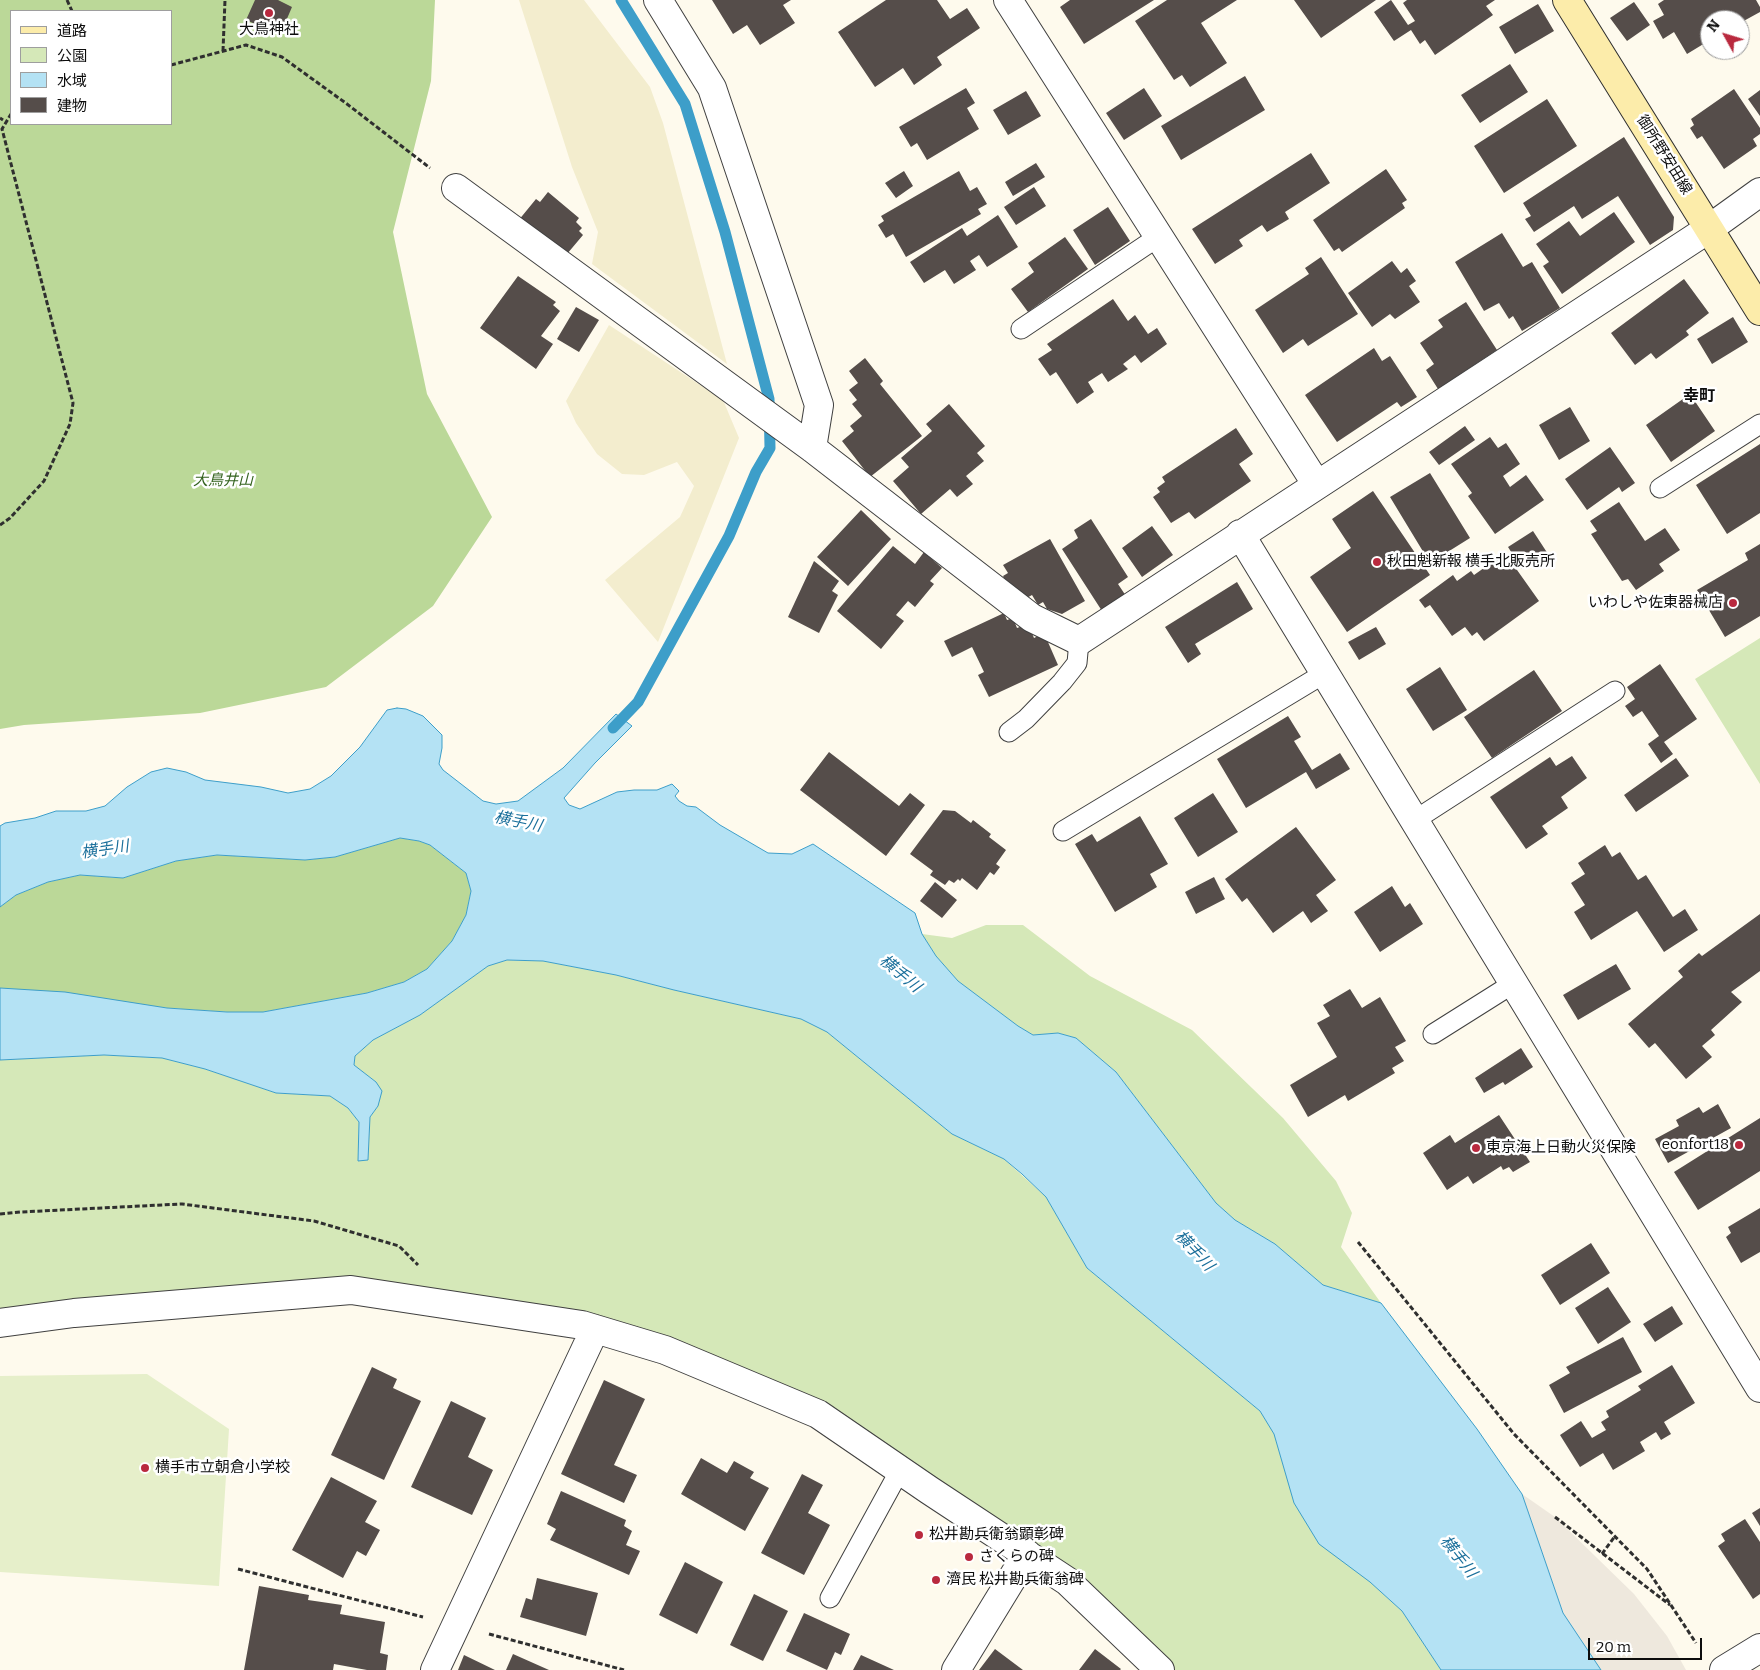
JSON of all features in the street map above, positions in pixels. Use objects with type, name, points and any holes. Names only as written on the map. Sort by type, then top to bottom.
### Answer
[{"type":"main road","name":"御所野安田線","points":[[1567,0],[1710,228],[1760,312]]},
{"type":"street","points":[[658,0],[712,88],[819,405],[812,448]]},
{"type":"street","points":[[1008,0],[1317,485]]},
{"type":"street","points":[[456,188],[812,448],[1032,618],[1078,641],[1710,228],[1760,192]]},
{"type":"street","points":[[1240,534],[1760,1388]]},
{"type":"street","points":[[0,1323],[74,1313],[351,1290],[582,1324],[665,1350],[818,1414],[1068,1581],[1160,1670]]},
{"type":"street","points":[[435,1670],[595,1329]]},
{"type":"street","points":[[956,1670],[1027,1554]]},
{"type":"street","points":[[1724,1670],[1760,1648]]},
{"type":"lane","points":[[1021,329],[1158,236]]},
{"type":"lane","points":[[1660,488],[1760,424]]},
{"type":"lane","points":[[1009,732],[1026,719],[1062,682],[1077,663],[1078,641]]},
{"type":"lane","points":[[1063,831],[1325,673]]},
{"type":"lane","points":[[1415,820],[1615,691]]},
{"type":"lane","points":[[1433,1034],[1514,983]]},
{"type":"lane","points":[[830,1598],[900,1470]]},
{"type":"path","points":[[223,51],[226,0]]},
{"type":"path","points":[[172,65],[246,45],[282,57],[347,104],[456,188]]},
{"type":"path","points":[[0,525],[10,518],[44,481],[70,424],[72,403],[2,129],[3,120]]},
{"type":"path","points":[[0,1214],[182,1204],[314,1222],[399,1246],[421,1267],[431,1302]]},
{"type":"path","points":[[1358,1242],[1514,1434],[1647,1569],[1696,1643]]},
{"type":"path","points":[[1555,1517],[1673,1608]]},
{"type":"path","points":[[1602,1554],[1615,1536]]},
{"type":"shaded area","points":[[519,0],[584,0],[650,87],[663,123],[727,364],[592,264],[598,232],[572,167]]},
{"type":"shaded area","points":[[609,325],[723,400],[739,438],[658,642],[605,580],[680,517],[694,486],[677,462],[644,475],[622,474],[597,454],[576,423],[566,401]]},
{"type":"shaded area","points":[[1522,1494],[1555,1517],[1634,1594],[1667,1636],[1686,1670],[1601,1670],[1563,1613]]},
{"type":"green space","name":"大鳥井山","points":[[0,0],[435,0],[431,81],[393,232],[427,394],[492,517],[433,606],[326,687],[200,713],[24,725],[0,729]]},
{"type":"green space","points":[[1760,638],[1760,784],[1695,679]]},
{"type":"green space","points":[[400,838],[430,845],[466,873],[471,891],[466,915],[452,941],[427,969],[404,982],[367,993],[263,1012],[167,1008],[0,988],[0,907],[16,895],[48,882],[80,875],[123,878],[176,861],[217,855],[305,860],[335,857]]},
{"type":"green space","points":[[986,925],[1023,925],[1090,976],[1192,1030],[1283,1118],[1336,1181],[1352,1213],[1341,1247],[1381,1303],[1323,1285],[1275,1244],[1235,1220],[1216,1203],[1116,1072],[1076,1038],[1058,1033],[1033,1035],[1018,1026],[958,981],[936,956],[922,934],[952,938]]},
{"type":"green space","points":[[507,960],[543,961],[616,975],[801,1019],[827,1032],[952,1134],[1004,1159],[1046,1197],[1087,1268],[1260,1411],[1274,1433],[1284,1467],[1370,1582],[1402,1611],[1441,1670],[1160,1670],[1067,1581],[818,1414],[595,1329],[351,1290],[0,1323],[0,1060],[104,1055],[162,1058],[205,1069],[276,1093],[330,1096],[348,1108],[359,1122],[358,1160],[368,1159],[370,1117],[378,1106],[376,1082],[354,1065],[355,1056],[373,1040],[420,1015],[488,966]]},
{"type":"green space","points":[[147,1374],[229,1429],[219,1586],[0,1572],[0,1376]]},
{"type":"water","name":"横手川","points":[[406,709],[423,716],[442,735],[439,764],[443,770],[483,801],[496,804],[518,801],[563,768],[616,714],[632,726],[564,798],[569,805],[580,809],[617,792],[657,790],[672,784],[679,791],[675,796],[679,801],[687,806],[696,807],[720,825],[768,853],[792,854],[813,844],[915,913],[922,934],[936,956],[958,981],[1018,1026],[1033,1035],[1058,1033],[1076,1038],[1116,1072],[1216,1203],[1235,1220],[1275,1244],[1323,1285],[1381,1303],[1477,1429],[1522,1494],[1563,1613],[1601,1670],[1441,1670],[1402,1611],[1370,1582],[1319,1544],[1294,1503],[1274,1434],[1260,1411],[1087,1268],[1046,1197],[1022,1174],[1004,1159],[952,1134],[827,1032],[801,1019],[616,975],[543,961],[507,960],[488,966],[420,1015],[373,1040],[355,1056],[354,1065],[376,1082],[382,1091],[378,1106],[370,1117],[368,1160],[358,1161],[359,1122],[348,1108],[330,1096],[276,1093],[205,1069],[162,1058],[104,1055],[0,1060],[0,988],[65,992],[167,1008],[263,1012],[367,993],[404,982],[427,969],[452,941],[466,915],[471,891],[466,873],[430,845],[400,838],[335,857],[305,860],[217,855],[176,861],[123,878],[80,875],[48,882],[16,895],[0,907],[0,826],[5,823],[35,818],[56,811],[86,811],[105,806],[127,787],[151,772],[167,768],[186,772],[205,780],[261,787],[288,793],[310,789],[331,776],[360,747],[387,710]]},
{"type":"building","name":"大鳥神社","points":[[255,0],[278,0],[292,7],[280,35],[246,20]]},
{"type":"building","points":[[712,0],[791,0],[783,5],[795,23],[760,45],[747,25],[733,34]]},
{"type":"building","points":[[886,0],[937,0],[950,19],[967,8],[980,28],[937,57],[942,65],[914,85],[903,68],[875,87],[838,32]]},
{"type":"building","points":[[1070,0],[1154,0],[1084,44],[1060,7]]},
{"type":"building","points":[[1167,0],[1237,0],[1201,23],[1227,63],[1190,87],[1182,75],[1174,80],[1135,21]]},
{"type":"building","points":[[1294,0],[1376,0],[1321,38]]},
{"type":"building","points":[[1391,0],[1408,25],[1415,21],[1403,3],[1407,0],[1495,0],[1486,6],[1493,15],[1435,55],[1425,40],[1420,44],[1411,30],[1394,41],[1374,12]]},
{"type":"building","points":[[1664,0],[1756,0],[1760,7],[1760,12],[1750,18],[1750,10],[1700,10],[1700,46],[1687,54],[1674,32],[1663,39],[1653,21],[1664,15],[1658,4]]},
{"type":"building","points":[[1634,2],[1650,25],[1627,41],[1610,18]]},
{"type":"building","points":[[1538,4],[1554,31],[1515,54],[1499,27]]},
{"type":"building","points":[[1510,64],[1528,92],[1480,123],[1461,95]]},
{"type":"building","points":[[1245,76],[1265,110],[1181,160],[1161,126]]},
{"type":"building","points":[[966,88],[975,103],[967,108],[979,129],[927,160],[917,143],[911,147],[899,127]]},
{"type":"building","points":[[1144,88],[1162,116],[1124,140],[1106,113]]},
{"type":"building","points":[[1734,89],[1760,128],[1760,134],[1753,139],[1757,146],[1724,169],[1702,136],[1697,139],[1690,128],[1694,125],[1691,119]]},
{"type":"building","points":[[1760,90],[1760,116],[1748,99]]},
{"type":"building","points":[[1026,91],[1041,116],[1008,135],[993,110]]},
{"type":"building","points":[[1547,99],[1577,146],[1504,193],[1474,146]]},
{"type":"building","points":[[1624,137],[1674,217],[1673,230],[1650,245],[1618,196],[1582,219],[1574,206],[1534,232],[1525,219],[1531,216],[1523,203]]},
{"type":"building","points":[[1311,153],[1330,183],[1285,212],[1289,219],[1267,232],[1262,225],[1239,240],[1243,246],[1215,264],[1192,229]]},
{"type":"building","points":[[1036,163],[1045,177],[1013,196],[1005,182]]},
{"type":"building","points":[[1386,169],[1407,200],[1402,203],[1405,208],[1342,252],[1339,248],[1334,251],[1313,220]]},
{"type":"building","points":[[904,171],[913,186],[896,198],[885,183]]},
{"type":"building","points":[[959,171],[970,191],[977,187],[987,204],[978,209],[981,214],[906,257],[893,234],[886,238],[878,225],[884,221],[881,216]]},
{"type":"building","points":[[1034,187],[1046,206],[1016,225],[1004,207]]},
{"type":"building","points":[[548,192],[579,218],[576,222],[582,228],[579,231],[583,235],[567,254],[518,221],[536,199],[540,202]]},
{"type":"building","points":[[1108,207],[1130,241],[1095,265],[1073,230]]},
{"type":"building","points":[[1614,212],[1635,242],[1562,294],[1543,266],[1549,262],[1536,244],[1569,221],[1580,236]]},
{"type":"building","points":[[998,215],[1018,247],[987,267],[979,255],[970,261],[976,270],[954,284],[945,270],[924,283],[910,262],[962,228],[967,236]]},
{"type":"building","points":[[1502,233],[1523,267],[1532,262],[1560,308],[1522,331],[1513,316],[1509,319],[1499,303],[1484,311],[1455,262]]},
{"type":"building","points":[[1065,237],[1088,269],[1028,312],[1011,289],[1034,272],[1028,263]]},
{"type":"building","points":[[1321,257],[1358,314],[1308,346],[1303,339],[1283,353],[1255,310],[1309,274],[1305,268]]},
{"type":"building","points":[[1392,261],[1401,273],[1407,268],[1416,281],[1409,286],[1420,302],[1395,319],[1390,314],[1372,327],[1348,293]]},
{"type":"building","points":[[518,276],[556,302],[553,305],[560,311],[541,336],[553,344],[536,369],[480,328]]},
{"type":"building","points":[[1684,279],[1709,313],[1686,331],[1689,335],[1656,359],[1651,353],[1635,365],[1611,333]]},
{"type":"building","points":[[1113,299],[1128,321],[1135,315],[1148,334],[1157,328],[1167,344],[1141,363],[1135,355],[1123,364],[1128,369],[1108,382],[1102,373],[1088,382],[1094,392],[1077,404],[1056,372],[1050,376],[1038,359],[1052,350],[1047,344]]},
{"type":"building","points":[[1466,302],[1497,350],[1438,389],[1426,370],[1434,364],[1420,343],[1443,327],[1438,320]]},
{"type":"building","points":[[576,307],[599,320],[579,352],[557,339]]},
{"type":"building","points":[[1733,317],[1748,342],[1712,364],[1697,339]]},
{"type":"building","points":[[1374,348],[1382,361],[1390,356],[1417,397],[1401,407],[1397,402],[1337,442],[1305,395]]},
{"type":"building","points":[[865,358],[883,381],[880,384],[922,436],[870,477],[842,441],[854,431],[850,426],[862,416],[852,404],[857,400],[849,390],[858,383],[849,371]]},
{"type":"building","points":[[1690,394],[1715,431],[1671,462],[1646,425]]},
{"type":"building","points":[[949,404],[985,446],[977,453],[984,461],[966,476],[973,484],[957,497],[950,489],[921,514],[893,481],[909,467],[901,458],[932,431],[926,424]]},
{"type":"building","points":[[1570,407],[1590,441],[1559,460],[1539,425]]},
{"type":"building","points":[[1465,426],[1475,440],[1439,465],[1429,452]]},
{"type":"building","points":[[1236,428],[1253,454],[1239,464],[1251,481],[1195,519],[1189,512],[1171,523],[1153,497],[1160,492],[1157,488],[1165,482],[1162,477]]},
{"type":"building","points":[[1490,437],[1498,448],[1506,443],[1520,464],[1503,476],[1510,487],[1526,475],[1544,500],[1495,534],[1468,496],[1472,493],[1451,464]]},
{"type":"building","points":[[1760,444],[1760,513],[1727,534],[1696,485]]},
{"type":"building","points":[[1610,447],[1635,483],[1622,492],[1619,487],[1587,510],[1565,479]]},
{"type":"building","points":[[1430,473],[1470,538],[1430,563],[1390,497]]},
{"type":"building","name":"秋田魁新報 横手北販売所","points":[[1373,491],[1430,575],[1347,632],[1310,577],[1351,548],[1332,519]]},
{"type":"building","points":[[1619,502],[1645,541],[1665,528],[1680,550],[1659,564],[1664,571],[1636,590],[1628,579],[1622,581],[1591,534],[1597,531],[1590,521]]},
{"type":"building","points":[[861,510],[891,539],[848,586],[817,557]]},
{"type":"building","points":[[1091,519],[1128,577],[1118,584],[1126,596],[1102,611],[1062,549],[1078,538],[1074,530]]},
{"type":"building","points":[[1152,526],[1173,555],[1142,577],[1122,548]]},
{"type":"building","points":[[1533,531],[1548,554],[1522,569],[1508,547]]},
{"type":"building","points":[[1050,539],[1085,601],[1062,614],[1047,609],[1043,602],[1038,605],[1032,595],[1025,599],[1014,596],[1003,576],[1008,573],[1003,565]]},
{"type":"building","name":"いわしや佐東器械店","points":[[1760,544],[1760,616],[1725,637],[1697,590],[1748,560],[1745,553]]},
{"type":"building","points":[[893,546],[915,564],[924,552],[942,568],[930,581],[934,584],[915,607],[908,601],[896,615],[904,621],[881,649],[837,611]]},
{"type":"building","points":[[1505,553],[1539,601],[1484,641],[1477,632],[1472,636],[1465,627],[1452,636],[1430,605],[1425,608],[1419,600],[1453,575],[1457,581],[1471,571],[1474,575]]},
{"type":"building","points":[[814,561],[839,581],[832,591],[838,595],[819,633],[788,617]]},
{"type":"building","points":[[1237,582],[1253,609],[1195,644],[1201,654],[1188,663],[1165,627]]},
{"type":"building","points":[[1004,613],[1007,620],[1013,618],[1017,628],[1028,624],[1034,638],[1044,633],[1058,665],[989,697],[978,675],[984,672],[972,647],[952,657],[944,641]]},
{"type":"building","points":[[1376,627],[1386,644],[1359,660],[1348,642]]},
{"type":"building","points":[[1660,664],[1697,719],[1664,742],[1673,754],[1661,763],[1648,744],[1659,736],[1642,711],[1633,717],[1625,706],[1635,699],[1627,687]]},
{"type":"building","points":[[1440,667],[1467,710],[1433,731],[1406,689]]},
{"type":"building","points":[[1534,670],[1562,711],[1492,758],[1464,717]]},
{"type":"building","points":[[1288,716],[1301,737],[1294,741],[1312,770],[1340,753],[1350,769],[1316,789],[1306,772],[1246,808],[1217,759]]},
{"type":"building","points":[[829,752],[899,806],[910,793],[925,805],[886,856],[800,790]]},
{"type":"building","points":[[1572,756],[1587,778],[1561,797],[1568,808],[1542,826],[1548,834],[1526,849],[1490,797],[1550,757],[1556,766]]},
{"type":"building","points":[[1676,758],[1689,776],[1636,812],[1624,795]]},
{"type":"building","points":[[1213,793],[1238,832],[1198,857],[1174,818]]},
{"type":"building","points":[[943,810],[955,811],[971,823],[973,820],[991,834],[989,837],[1006,850],[996,864],[1000,867],[994,875],[990,872],[977,890],[962,878],[954,883],[949,880],[945,885],[930,875],[933,871],[910,854]]},
{"type":"building","points":[[1140,816],[1168,864],[1150,874],[1157,887],[1115,912],[1075,844],[1092,834],[1097,842]]},
{"type":"building","points":[[1296,827],[1336,880],[1316,895],[1328,911],[1311,923],[1303,911],[1273,933],[1247,898],[1242,902],[1225,879]]},
{"type":"building","points":[[1605,845],[1612,857],[1620,852],[1638,880],[1646,875],[1673,917],[1685,909],[1698,930],[1664,952],[1637,911],[1591,940],[1574,912],[1585,905],[1571,883],[1585,874],[1578,863]]},
{"type":"building","points":[[1214,877],[1225,899],[1196,914],[1185,892]]},
{"type":"building","points":[[935,882],[957,900],[942,918],[920,901]]},
{"type":"building","points":[[1392,886],[1405,907],[1410,903],[1423,924],[1380,952],[1354,912]]},
{"type":"building","points":[[1760,914],[1760,971],[1731,992],[1742,1002],[1711,1030],[1715,1035],[1702,1046],[1712,1057],[1686,1079],[1655,1043],[1649,1048],[1628,1024],[1683,977],[1678,971],[1699,953],[1702,956]]},
{"type":"building","points":[[1616,964],[1631,989],[1578,1020],[1563,995]]},
{"type":"building","points":[[1350,989],[1362,1008],[1380,997],[1406,1041],[1395,1047],[1404,1061],[1392,1068],[1395,1073],[1348,1101],[1345,1095],[1308,1117],[1290,1085],[1337,1057],[1317,1023],[1330,1016],[1323,1005]]},
{"type":"building","points":[[1521,1048],[1533,1067],[1505,1085],[1503,1082],[1484,1093],[1475,1078]]},
{"type":"building","points":[[1718,1104],[1731,1128],[1668,1163],[1655,1139],[1679,1126],[1676,1120],[1699,1107],[1703,1113]]},
{"type":"building","name":"東京海上日動火災保険","points":[[1499,1115],[1530,1162],[1513,1172],[1509,1167],[1503,1170],[1501,1166],[1473,1184],[1468,1176],[1447,1190],[1423,1153],[1450,1135],[1455,1143]]},
{"type":"building","name":"eonfort18","points":[[1760,1118],[1760,1171],[1698,1210],[1674,1172]]},
{"type":"building","points":[[1760,1208],[1760,1252],[1741,1263],[1726,1237],[1731,1233],[1728,1227]]},
{"type":"building","points":[[1591,1243],[1610,1273],[1560,1305],[1541,1275]]},
{"type":"building","points":[[1608,1287],[1631,1322],[1598,1344],[1575,1308]]},
{"type":"building","points":[[1672,1306],[1683,1324],[1655,1342],[1643,1324]]},
{"type":"building","points":[[1623,1337],[1642,1372],[1564,1413],[1549,1385],[1570,1373],[1566,1367]]},
{"type":"building","points":[[1672,1365],[1695,1403],[1664,1422],[1671,1434],[1661,1440],[1656,1432],[1640,1442],[1645,1451],[1613,1470],[1603,1453],[1580,1467],[1560,1435],[1581,1421],[1592,1438],[1606,1430],[1601,1422],[1609,1417],[1606,1411],[1641,1390],[1638,1386]]},
{"type":"building","points":[[372,1367],[397,1379],[393,1388],[421,1401],[384,1480],[331,1455]]},
{"type":"building","points":[[604,1380],[645,1399],[614,1465],[637,1475],[624,1503],[561,1474]]},
{"type":"building","points":[[451,1401],[486,1418],[468,1457],[493,1470],[472,1515],[411,1487]]},
{"type":"building","points":[[701,1458],[727,1473],[734,1461],[754,1472],[750,1478],[769,1488],[745,1531],[681,1494]]},
{"type":"building","points":[[802,1474],[823,1485],[808,1513],[830,1525],[804,1575],[761,1553]]},
{"type":"building","points":[[331,1477],[377,1501],[365,1522],[380,1530],[366,1556],[357,1551],[343,1578],[292,1550]]},
{"type":"building","points":[[561,1491],[626,1520],[624,1526],[632,1531],[626,1545],[640,1551],[629,1575],[550,1540],[556,1529],[547,1524]]},
{"type":"building","points":[[1760,1508],[1760,1526],[1752,1513]]},
{"type":"building","points":[[1745,1519],[1760,1542],[1760,1594],[1753,1599],[1718,1546],[1725,1541],[1721,1534]]},
{"type":"building","points":[[685,1562],[723,1582],[697,1634],[659,1615]]},
{"type":"building","points":[[537,1578],[598,1593],[586,1636],[520,1617],[526,1598],[532,1600]]},
{"type":"building","points":[[259,1586],[309,1595],[308,1600],[342,1605],[340,1614],[385,1622],[380,1653],[388,1655],[386,1670],[367,1670],[334,1664],[333,1670],[244,1670]]},
{"type":"building","points":[[754,1594],[788,1611],[763,1661],[730,1645]]},
{"type":"building","points":[[804,1613],[850,1634],[841,1655],[835,1652],[827,1670],[786,1651]]},
{"type":"building","points":[[995,1649],[1023,1670],[979,1670]]},
{"type":"building","points":[[1095,1649],[1121,1669],[1079,1670]]},
{"type":"building","points":[[513,1654],[549,1670],[506,1670]]},
{"type":"building","points":[[464,1655],[495,1670],[458,1670]]},
{"type":"building","points":[[861,1655],[894,1670],[853,1670]]},
{"type":"waterway","points":[[613,728],[638,702],[729,536],[756,472],[770,448],[769,399],[725,232],[685,104],[621,0]]},
{"type":"place","name":"大鳥神社","points":[[269,13]]},
{"type":"place","name":"秋田魁新報 横手北販売所","points":[[1377,562]]},
{"type":"place","name":"いわしや佐東器械店","points":[[1733,603]]},
{"type":"place","name":"eonfort18","points":[[1739,1145]]},
{"type":"place","name":"東京海上日動火災保険","points":[[1476,1148]]},
{"type":"place","name":"横手市立朝倉小学校","points":[[145,1468]]},
{"type":"place","name":"松井勘兵衛翁顕彰碑","points":[[919,1535]]},
{"type":"place","name":"さくらの碑","points":[[969,1557]]},
{"type":"place","name":"濟民 松井勘兵衛翁碑","points":[[936,1580]]},
{"type":"district","name":"幸町","points":[[1699,397]]}]
